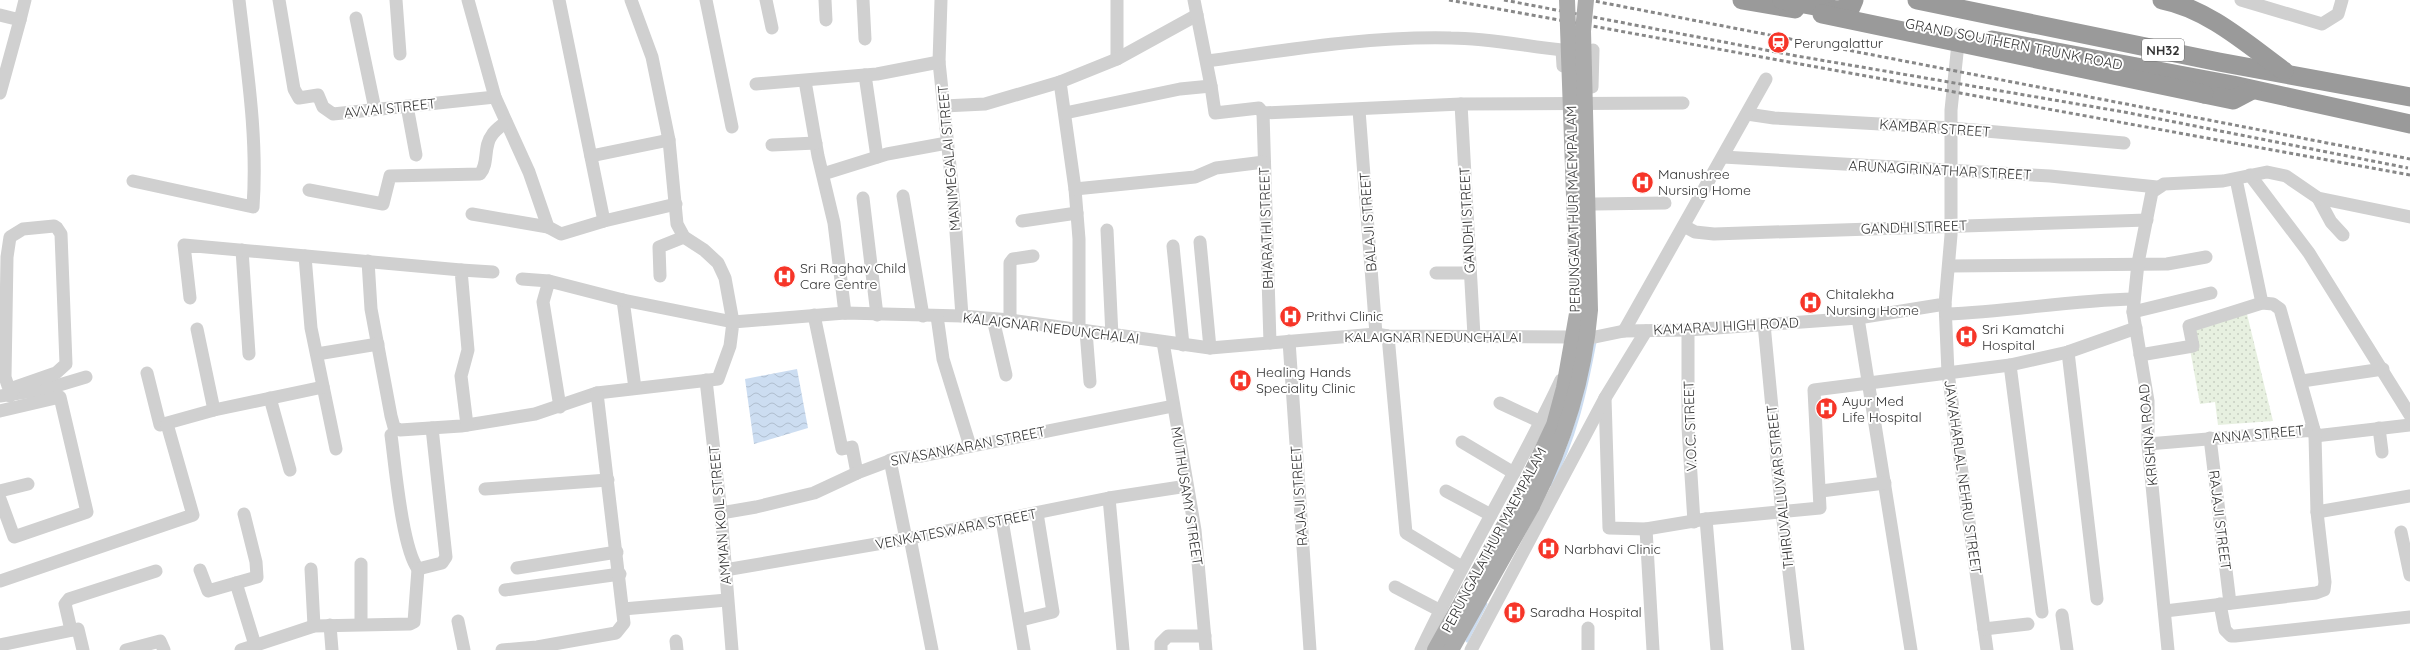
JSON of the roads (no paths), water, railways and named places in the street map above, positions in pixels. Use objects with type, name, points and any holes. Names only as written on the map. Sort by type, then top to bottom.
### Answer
[{"type":"highway","points":[[1742,0],[1822,14],[2233,100],[2252,90]]},
{"type":"highway","name":"GRAND SOUTHERN TRUNK ROAD","points":[[1782,0],[2252,90],[2410,124]]},
{"type":"highway","points":[[1822,14],[1851,7],[1854,0]]},
{"type":"highway","name":"GRAND SOUTHERN TRUNK ROAD","points":[[1917,0],[2288,74],[2410,96]]},
{"type":"highway","points":[[2170,1],[2201,14],[2288,74]]},
{"type":"main road","name":"PERUNGALATHUR MAEMPALAM","points":[[1451,650],[1525,503],[1554,425],[1570,362],[1578,308],[1567,0]]},
{"type":"main road","name":"PERUNGALATHUR MAEMPALAM","points":[[1435,650],[1525,503],[1550,470],[1566,431],[1586,352],[1590,310],[1582,31],[1586,0]]},
{"type":"street","points":[[0,93],[25,0]]},
{"type":"street","points":[[134,181],[253,207],[256,174],[253,116],[239,0]]},
{"type":"street","name":"AVVAI STREET","points":[[279,0],[294,89],[299,98],[318,95],[323,108],[333,114],[495,97]]},
{"type":"street","points":[[396,0],[400,54]]},
{"type":"street","points":[[468,0],[495,97],[529,172],[548,227]]},
{"type":"street","points":[[559,0],[604,221]]},
{"type":"street","points":[[368,262],[371,309],[394,427],[400,430],[467,425],[535,414],[560,407],[597,393],[706,380],[718,380],[730,346],[733,322],[725,278],[718,263],[684,237],[678,224],[670,140],[652,57],[631,0]]},
{"type":"street","points":[[706,0],[732,127]]},
{"type":"street","points":[[766,0],[772,28]]},
{"type":"street","points":[[825,0],[826,20]]},
{"type":"street","points":[[863,0],[865,39]]},
{"type":"street","name":"MANIMEGALAI STREET","points":[[941,0],[939,62],[954,204],[962,316]]},
{"type":"street","points":[[1116,60],[1117,0]]},
{"type":"street","points":[[1194,0],[1207,61],[1215,113],[1259,108],[1263,113],[1359,110],[1460,104],[1683,103]]},
{"type":"street","points":[[2241,0],[2263,3],[2322,24],[2338,14],[2342,0]]},
{"type":"street","points":[[944,106],[985,104],[1060,82],[1116,60],[1196,15]]},
{"type":"street","points":[[0,16],[20,20]]},
{"type":"street","points":[[356,18],[374,109]]},
{"type":"street","points":[[1945,309],[1950,266],[1951,110],[1959,34]]},
{"type":"street","points":[[1207,61],[1332,44],[1407,38],[1452,38],[1562,50],[1574,234],[1575,308],[1571,337],[1562,376],[1542,422],[1439,610],[1421,650]]},
{"type":"street","points":[[1593,50],[1591,104],[1597,266],[1595,336]]},
{"type":"street","points":[[756,84],[865,75],[939,62]]},
{"type":"street","points":[[865,75],[878,157]]},
{"type":"street","points":[[1624,331],[1766,79]]},
{"type":"street","points":[[805,80],[816,143],[834,223],[845,313]]},
{"type":"street","points":[[1060,82],[1075,189],[1082,331],[1090,382]]},
{"type":"street","points":[[1065,113],[1180,90],[1210,86]]},
{"type":"street","name":"GANDHI STREET","points":[[1460,104],[1474,336]]},
{"type":"street","points":[[407,106],[416,154]]},
{"type":"street","name":"BALAJI STREET","points":[[1359,110],[1382,335],[1406,533],[1462,567]]},
{"type":"street","name":"BHARATHI STREET","points":[[1263,113],[1270,343]]},
{"type":"street","name":"KAMBAR STREET","points":[[1747,114],[1774,118],[1951,128],[2124,143]]},
{"type":"street","points":[[309,190],[383,204],[390,176],[480,174],[484,169],[486,150],[491,136],[506,122]]},
{"type":"street","points":[[591,156],[670,140]]},
{"type":"street","points":[[772,145],[816,143]]},
{"type":"street","points":[[823,174],[878,157],[947,143]]},
{"type":"street","name":"ARUNAGIRINATHAR STREET","points":[[1723,157],[2050,176],[2157,187],[2164,184],[2236,178],[2266,172],[2286,176],[2318,198]]},
{"type":"street","points":[[1075,189],[1194,177],[1216,168],[1264,162]]},
{"type":"street","points":[[2250,175],[2309,253],[2383,369],[2410,415]]},
{"type":"street","points":[[2236,178],[2262,303]]},
{"type":"street","name":"KRISHNA ROAD","points":[[2157,187],[2152,192],[2138,263],[2133,312],[2148,401],[2148,444],[2168,650]]},
{"type":"street","points":[[903,196],[923,316]]},
{"type":"street","points":[[863,198],[877,315]]},
{"type":"street","points":[[2318,198],[2410,217]]},
{"type":"street","points":[[2318,198],[2331,222],[2343,235]]},
{"type":"street","points":[[1595,204],[1665,203]]},
{"type":"street","points":[[472,214],[548,227],[561,234],[604,221],[676,204]]},
{"type":"street","points":[[1022,221],[1077,213]]},
{"type":"street","name":"GANDHI STREET","points":[[1684,226],[1695,232],[1714,234],[1951,225],[2147,220]]},
{"type":"street","points":[[23,228],[58,228],[61,234],[66,364],[56,373],[8,398],[8,386],[2,378],[6,257],[10,237],[23,228]]},
{"type":"street","points":[[1107,230],[1112,336]]},
{"type":"street","points":[[660,276],[659,247],[684,237]]},
{"type":"street","points":[[1200,242],[1210,348]]},
{"type":"street","points":[[190,298],[184,245],[493,272]]},
{"type":"street","points":[[1172,246],[1182,345]]},
{"type":"street","points":[[242,250],[249,354]]},
{"type":"street","points":[[305,256],[310,320],[336,449]]},
{"type":"street","points":[[1010,320],[1010,263],[1013,259],[1033,256]]},
{"type":"street","points":[[1950,266],[2094,266],[2138,263],[2167,264],[2206,257]]},
{"type":"street","points":[[462,270],[468,350],[461,376],[467,425]]},
{"type":"street","points":[[1436,273],[1470,273]]},
{"type":"street","name":"KALAIGNAR NEDUNCHALAI","points":[[522,279],[549,281],[623,300],[733,322],[845,313],[962,316],[1010,320],[1112,336],[1210,348],[1382,335],[1571,337],[1595,336],[1624,331],[1646,331]]},
{"type":"street","points":[[549,281],[543,302],[560,407]]},
{"type":"street","points":[[2133,312],[2211,293]]},
{"type":"street","name":"KAMARAJ HIGH ROAD","points":[[1471,650],[1605,398],[1646,331],[1688,330],[1858,318],[1945,309],[1987,312],[2088,300],[2134,299]]},
{"type":"street","points":[[623,300],[635,388]]},
{"type":"street","points":[[2140,355],[2193,346],[2189,326],[2262,303],[2273,304],[2280,309],[2302,381],[2315,433],[2317,512],[2326,582],[2324,590],[2316,593],[2165,611]]},
{"type":"street","name":"JAWAHARLAL NEHRU STREET","points":[[1945,309],[1948,373],[1987,650]]},
{"type":"street","points":[[814,315],[842,448],[852,447],[857,473]]},
{"type":"street","points":[[937,316],[943,359],[970,446]]},
{"type":"street","points":[[1858,318],[1912,650]]},
{"type":"street","points":[[993,319],[1006,375]]},
{"type":"street","name":"THIRUVALLUVAR STREET","points":[[1764,324],[1782,513],[1798,650]]},
{"type":"street","points":[[1605,398],[1609,528],[1646,529],[1700,520],[1820,508],[1821,491],[1814,390],[2010,365],[2068,352],[2136,328]]},
{"type":"street","points":[[197,329],[214,410]]},
{"type":"street","name":"V.O.C. STREET","points":[[1688,330],[1688,427],[1717,650]]},
{"type":"street","name":"RAJAJI STREET","points":[[1288,341],[1310,650]]},
{"type":"street","name":"MUTHUSAMY STREET","points":[[1163,342],[1195,530],[1206,650]]},
{"type":"street","points":[[317,354],[378,344]]},
{"type":"street","points":[[2068,352],[2096,599]]},
{"type":"street","points":[[2010,365],[2042,612]]},
{"type":"street","points":[[2302,381],[2383,369]]},
{"type":"street","points":[[147,373],[160,425],[214,410],[323,387]]},
{"type":"street","points":[[8,398],[86,377]]},
{"type":"street","name":"AMMAN KOIL STREET","points":[[706,380],[722,513],[732,650]]},
{"type":"street","points":[[502,650],[537,649],[616,633],[624,623],[620,574],[597,393]]},
{"type":"street","points":[[0,499],[14,537],[87,512],[60,397],[8,398]]},
{"type":"street","points":[[270,398],[290,470]]},
{"type":"street","points":[[1500,402],[1542,422]]},
{"type":"street","name":"SIVASANKARAN STREET","points":[[722,513],[756,507],[814,493],[857,473],[897,458],[922,456],[1173,406]]},
{"type":"street","points":[[0,581],[193,515],[167,424]]},
{"type":"street","name":"ANNA STREET","points":[[2148,444],[2210,438],[2315,433],[2410,425]]},
{"type":"street","points":[[418,569],[442,562],[446,557],[432,428]]},
{"type":"street","points":[[2379,428],[2382,452]]},
{"type":"street","points":[[241,650],[255,645],[275,644],[314,626],[410,624],[414,622],[418,569],[412,561],[406,534],[391,435]]},
{"type":"street","name":"RAJAJI STREET","points":[[2210,438],[2225,603]]},
{"type":"street","points":[[1462,442],[1514,473]]},
{"type":"street","points":[[890,460],[932,650]]},
{"type":"street","points":[[484,489],[608,480]]},
{"type":"street","points":[[1821,491],[1885,483]]},
{"type":"street","points":[[0,491],[28,484]]},
{"type":"street","name":"VENKATESWARA STREET","points":[[725,570],[908,538],[1109,498],[1187,486]]},
{"type":"street","points":[[1446,491],[1490,515]]},
{"type":"street","points":[[2317,512],[2410,496]]},
{"type":"street","points":[[1109,498],[1123,650]]},
{"type":"street","points":[[1021,620],[1053,612],[1037,513]]},
{"type":"street","points":[[200,570],[208,591],[254,579],[258,574],[244,514]]},
{"type":"street","points":[[1002,520],[1021,620],[1024,650]]},
{"type":"street","points":[[1646,529],[1653,650]]},
{"type":"street","points":[[2401,532],[2410,575]]},
{"type":"street","points":[[517,568],[617,552]]},
{"type":"street","points":[[361,564],[361,624]]},
{"type":"street","points":[[311,569],[314,626]]},
{"type":"street","points":[[71,630],[65,604],[69,599],[156,571]]},
{"type":"street","points":[[505,590],[620,574]]},
{"type":"street","points":[[236,583],[255,645]]},
{"type":"street","points":[[1395,587],[1439,610]]},
{"type":"street","points":[[623,609],[728,600]]},
{"type":"street","points":[[2225,603],[2225,630],[2231,636],[2410,617]]},
{"type":"street","points":[[2062,615],[2067,650]]},
{"type":"street","points":[[458,621],[464,650]]},
{"type":"street","points":[[1984,629],[2028,624]]},
{"type":"street","points":[[330,626],[332,650]]},
{"type":"street","points":[[1588,628],[1588,650]]},
{"type":"street","points":[[0,645],[78,629],[83,650]]},
{"type":"street","points":[[1161,650],[1161,643],[1168,636],[1205,636]]},
{"type":"street","points":[[126,650],[160,641],[164,650]]},
{"type":"water","points":[[797,369],[808,428],[754,444],[745,379]]},
{"type":"waterway","points":[[1551,485],[1567,451],[1579,415],[1595,342]]},
{"type":"waterway","points":[[1467,641],[1486,604]]},
{"type":"railway","points":[[1449,0],[2410,175]]},
{"type":"railway","points":[[1504,0],[1797,56],[2124,112],[2408,168]]},
{"type":"railway","points":[[1589,0],[2410,159]]},
{"type":"place","name":"Perungalattur","points":[[1778,43]]},
{"type":"place","name":"Manushree Nursing Home","points":[[1643,182]]},
{"type":"place","name":"Sri Raghav Child Care Centre","points":[[784,276]]},
{"type":"place","name":"Chitalekha Nursing Home","points":[[1811,302]]},
{"type":"place","name":"Prithvi Clinic","points":[[1291,316]]},
{"type":"place","name":"Sri Kamatchi Hospital","points":[[1967,337]]},
{"type":"place","name":"Healing Hands Speciality Clinic","points":[[1240,380]]},
{"type":"place","name":"Ayur Med Life Hospital","points":[[1826,409]]},
{"type":"place","name":"Narbhavi Clinic","points":[[1548,549]]},
{"type":"place","name":"Saradha Hospital","points":[[1515,612]]}]
